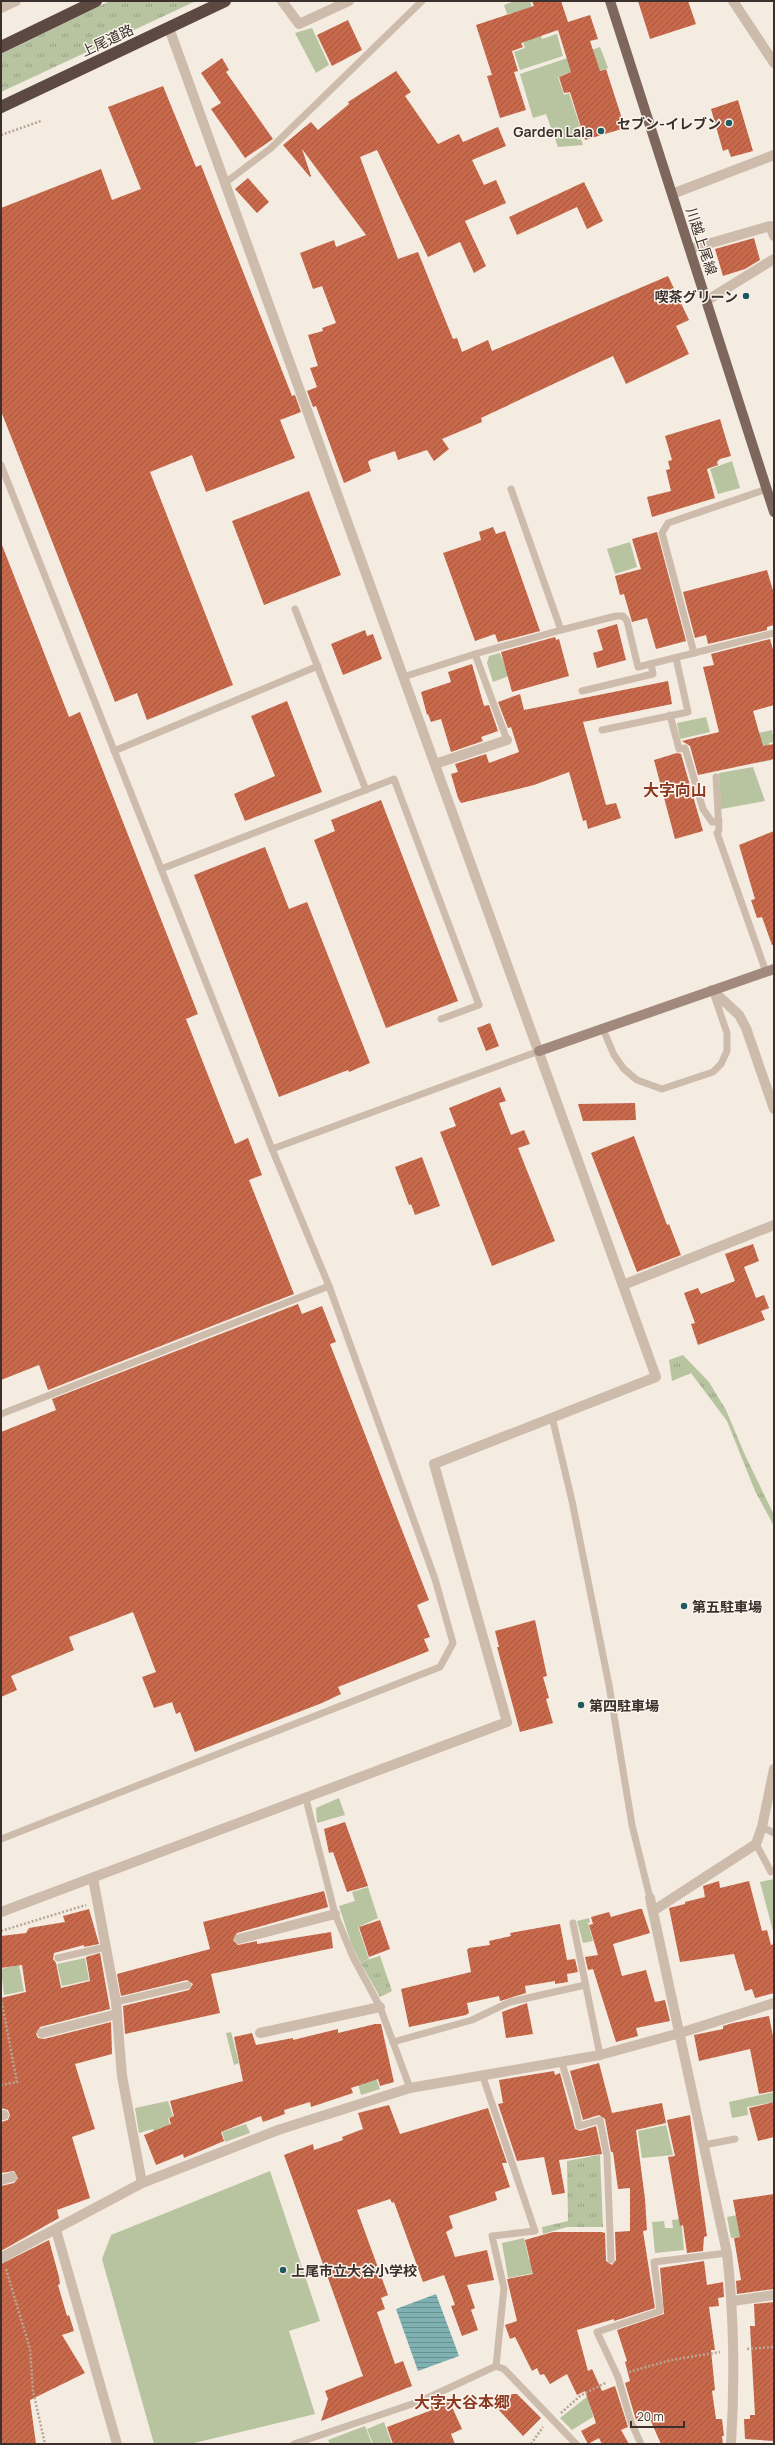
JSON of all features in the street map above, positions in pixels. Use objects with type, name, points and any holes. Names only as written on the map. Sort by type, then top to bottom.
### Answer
[{"type":"highway","points":[[1,47],[96,1]]},
{"type":"highway","name":"上尾道路","points":[[1,107],[225,1]]},
{"type":"main road","name":"川越上尾線","points":[[610,1],[774,512]]},
{"type":"street","points":[[1,8],[16,1]]},
{"type":"street","points":[[282,1],[299,24],[349,1]]},
{"type":"street","points":[[733,1],[774,63]]},
{"type":"street","points":[[1,1912],[306,1799],[506,1722],[434,1464],[656,1377],[169,28]]},
{"type":"street","points":[[672,194],[774,155]]},
{"type":"street","points":[[690,249],[770,226],[774,236]]},
{"type":"street","points":[[706,301],[774,259]]},
{"type":"street","points":[[435,764],[507,740]]},
{"type":"street","points":[[539,1052],[770,970]]},
{"type":"street","points":[[712,990],[739,1015],[774,1109]]},
{"type":"street","points":[[623,1285],[774,1226]]},
{"type":"street","points":[[653,1911],[756,1844],[762,1827],[774,1769]]},
{"type":"street","points":[[93,1878],[116,2002],[122,2076],[142,2182]]},
{"type":"street","points":[[650,1898],[727,2253],[733,2301],[731,2444]]},
{"type":"street","points":[[239,1939],[335,1914]]},
{"type":"street","points":[[2,2258],[142,2182],[278,2130],[410,2088],[483,2077],[600,2055],[680,2033],[774,2003]]},
{"type":"street","points":[[260,2033],[380,2007]]},
{"type":"street","points":[[42,2033],[117,2014]]},
{"type":"street","points":[[1,2180],[12,2177]]},
{"type":"street","points":[[56,2230],[117,2444]]},
{"type":"street","points":[[733,2301],[774,2295]]},
{"type":"lane","points":[[225,184],[271,148],[422,1]]},
{"type":"lane","points":[[1,465],[272,1149],[329,1286],[435,1579],[453,1643],[440,1667],[1,1839]]},
{"type":"lane","points":[[511,489],[561,630]]},
{"type":"lane","points":[[694,653],[662,533],[668,523],[767,489]]},
{"type":"lane","points":[[295,609],[366,790]]},
{"type":"lane","points":[[403,677],[475,654],[616,616],[623,616],[627,621],[638,666],[774,633]]},
{"type":"lane","points":[[475,654],[507,740]]},
{"type":"lane","points":[[602,730],[688,712],[676,658]]},
{"type":"lane","points":[[582,691],[653,674],[651,664]]},
{"type":"lane","points":[[114,751],[318,666]]},
{"type":"lane","points":[[670,715],[679,749],[685,748],[703,809],[712,822],[718,821]]},
{"type":"lane","points":[[716,777],[718,821],[717,834],[770,970]]},
{"type":"lane","points":[[161,869],[394,779],[479,1005],[441,1020]]},
{"type":"lane","points":[[603,1029],[614,1055],[624,1069],[637,1080],[662,1089],[713,1072],[721,1064],[727,1051],[727,1033],[712,990]]},
{"type":"lane","points":[[272,1149],[539,1052]]},
{"type":"lane","points":[[1,1414],[329,1286]]},
{"type":"lane","points":[[552,1418],[572,1501],[608,1685],[632,1825],[650,1898]]},
{"type":"lane","points":[[306,1799],[335,1914],[353,1957],[380,2007],[410,2088]]},
{"type":"lane","points":[[762,1827],[774,1833]]},
{"type":"lane","points":[[756,1844],[771,1872],[774,1871]]},
{"type":"lane","points":[[573,1923],[600,2055]]},
{"type":"lane","points":[[58,1958],[106,1947]]},
{"type":"lane","points":[[116,2002],[188,1985]]},
{"type":"lane","points":[[393,2042],[472,2020],[510,2002],[585,1985]]},
{"type":"lane","points":[[562,2063],[576,2109],[579,2126],[600,2120],[607,2156],[611,2260]]},
{"type":"lane","points":[[483,2077],[535,2231],[492,2236],[504,2288],[496,2366]]},
{"type":"lane","points":[[704,2145],[735,2139]]},
{"type":"lane","points":[[641,2444],[631,2422],[618,2377],[598,2332],[660,2311],[654,2262],[727,2253]]},
{"type":"lane","points":[[294,2444],[421,2401],[496,2366],[504,2369],[576,2444]]},
{"type":"path","points":[[1,135],[41,121]]},
{"type":"path","points":[[1,1931],[98,1902]]},
{"type":"path","points":[[1,1998],[17,2082],[1,2085]]},
{"type":"path","points":[[2,2258],[30,2349],[33,2391],[45,2444]]},
{"type":"path","points":[[531,2444],[543,2428],[580,2396],[636,2368],[733,2350],[774,2347]]},
{"type":"green space","points":[[110,1],[196,1],[1,92],[1,54]]},
{"type":"green space","points":[[514,1],[530,1],[542,39],[557,34],[563,56],[520,70],[514,52],[525,48],[513,13],[507,14],[504,5]]},
{"type":"green space","points":[[312,28],[329,65],[316,73],[295,33]]},
{"type":"green space","points":[[600,47],[608,68],[591,73],[588,65],[558,77],[564,95],[569,93],[580,126],[575,128],[578,140],[581,139],[583,145],[558,147],[546,114],[533,118],[520,74]]},
{"type":"green space","points":[[732,461],[740,488],[718,494],[710,469]]},
{"type":"green space","points":[[630,542],[637,567],[615,574],[607,549]]},
{"type":"green space","points":[[500,653],[509,676],[493,682],[487,663],[489,656]]},
{"type":"green space","points":[[706,717],[710,732],[680,739],[677,723]]},
{"type":"green space","points":[[772,730],[774,742],[769,743],[772,760],[756,763],[750,735]]},
{"type":"green space","points":[[753,767],[765,801],[721,809],[719,773]]},
{"type":"green space","points":[[683,1355],[709,1382],[726,1410],[745,1455],[774,1515],[774,1526],[755,1491],[727,1421],[691,1373],[672,1381],[669,1360]]},
{"type":"green space","points":[[339,1798],[345,1815],[317,1823],[316,1808]]},
{"type":"green space","points":[[774,1879],[774,1935],[760,1882]]},
{"type":"green space","points":[[368,1887],[378,1918],[358,1927],[369,1959],[360,1962],[352,1946],[339,1906],[355,1901],[352,1892]]},
{"type":"green space","points":[[589,1918],[590,1922],[588,1923],[593,1941],[583,1943],[577,1921]]},
{"type":"green space","points":[[380,1956],[392,1991],[380,1997],[360,1962]]},
{"type":"green space","points":[[85,1958],[89,1980],[62,1986],[57,1964]]},
{"type":"green space","points":[[19,1965],[24,1991],[4,1995],[1,1969]]},
{"type":"green space","points":[[231,2032],[239,2063],[234,2065],[226,2033]]},
{"type":"green space","points":[[376,2078],[380,2089],[361,2095],[358,2084]]},
{"type":"green space","points":[[774,2092],[774,2102],[747,2107],[748,2115],[732,2118],[729,2102]]},
{"type":"green space","points":[[168,2101],[173,2116],[168,2118],[172,2132],[157,2138],[153,2129],[139,2133],[135,2108]]},
{"type":"green space","points":[[246,2124],[250,2133],[225,2142],[222,2132]]},
{"type":"green space","points":[[666,2125],[673,2155],[642,2158],[638,2131]]},
{"type":"green space","points":[[600,2155],[603,2227],[567,2227],[543,2234],[542,2227],[568,2221],[567,2161]]},
{"type":"green space","points":[[270,2171],[320,2321],[289,2331],[315,2414],[190,2444],[154,2444],[102,2259],[111,2235]]},
{"type":"green space","points":[[747,2213],[751,2235],[731,2238],[727,2217]]},
{"type":"green space","points":[[681,2219],[684,2250],[655,2253],[652,2222],[664,2221],[665,2228],[673,2228],[672,2220]]},
{"type":"green space","points":[[524,2238],[529,2260],[532,2260],[534,2273],[508,2278],[502,2243]]},
{"type":"green space","points":[[588,2396],[593,2417],[572,2430],[560,2418]]},
{"type":"green space","points":[[384,2422],[392,2444],[373,2444],[367,2429]]},
{"type":"green space","points":[[365,2426],[372,2444],[330,2444],[328,2440]]},
{"type":"water","points":[[436,2294],[459,2356],[418,2371],[396,2309]]},
{"type":"building","points":[[532,1],[561,1],[568,22],[590,15],[598,39],[590,41],[600,71],[606,69],[625,128],[585,140],[570,92],[564,93],[559,77],[571,72],[558,30],[521,43],[523,47],[512,51],[518,71],[514,72],[526,110],[500,118],[487,76],[492,75],[476,25],[534,6]]},
{"type":"building","points":[[638,1],[688,1],[696,24],[650,39]]},
{"type":"building","points":[[348,20],[362,50],[332,66],[317,35]]},
{"type":"building","points":[[222,58],[229,70],[226,72],[273,139],[245,158],[211,109],[221,103],[201,73]]},
{"type":"building","points":[[396,71],[411,92],[405,96],[438,144],[459,134],[463,142],[498,127],[506,146],[472,160],[484,185],[496,180],[506,203],[465,221],[486,266],[474,273],[460,242],[428,257],[377,150],[360,157],[398,259],[418,252],[453,339],[457,338],[462,352],[488,340],[492,351],[668,276],[689,320],[676,326],[689,354],[626,384],[613,356],[481,418],[482,422],[442,439],[449,449],[434,461],[427,450],[398,460],[395,451],[370,460],[368,462],[371,471],[344,483],[316,406],[313,407],[307,391],[317,387],[310,368],[318,366],[308,335],[323,331],[322,328],[336,323],[322,286],[313,289],[300,253],[334,240],[336,247],[366,235],[302,149],[311,176],[310,177],[283,145],[311,122],[318,130],[349,104],[348,102]]},
{"type":"building","points":[[163,86],[196,167],[201,165],[292,396],[295,395],[301,412],[280,420],[295,458],[206,492],[192,455],[150,472],[233,685],[147,720],[137,693],[115,702],[1,411],[1,208],[101,169],[112,200],[141,189],[108,107]]},
{"type":"building","points":[[738,100],[753,151],[731,157],[728,149],[723,151],[711,109]]},
{"type":"building","points":[[248,178],[269,202],[257,213],[235,189]]},
{"type":"building","points":[[584,182],[603,221],[587,229],[577,207],[517,235],[509,217]]},
{"type":"building","points":[[754,238],[760,260],[745,269],[723,276],[715,249]]},
{"type":"building","points":[[720,419],[731,456],[720,459],[717,462],[718,465],[707,469],[715,498],[652,517],[647,497],[671,491],[666,470],[670,469],[668,461],[672,460],[665,436]]},
{"type":"building","points":[[309,491],[341,575],[264,605],[232,521]]},
{"type":"building","points":[[493,527],[496,534],[505,531],[540,631],[498,642],[495,634],[475,641],[443,553],[481,540],[479,532]]},
{"type":"building","points":[[657,532],[686,641],[656,649],[647,618],[632,622],[624,594],[620,595],[615,576],[641,569],[632,539]]},
{"type":"building","points":[[2,545],[69,717],[80,712],[198,1014],[186,1019],[235,1144],[248,1138],[262,1175],[249,1180],[294,1294],[48,1390],[39,1365],[1,1380]]},
{"type":"building","points":[[767,570],[774,594],[774,625],[767,627],[767,630],[708,644],[706,635],[695,638],[683,592]]},
{"type":"building","points":[[617,624],[626,660],[597,668],[593,653],[603,650],[597,630]]},
{"type":"building","points":[[365,630],[367,636],[373,634],[382,659],[343,675],[331,644]]},
{"type":"building","points":[[555,637],[556,640],[559,639],[569,676],[512,692],[501,652]]},
{"type":"building","points":[[770,639],[774,653],[774,705],[753,711],[763,746],[774,744],[774,759],[698,775],[690,746],[682,741],[719,732],[703,667],[714,665],[711,654]]},
{"type":"building","points":[[472,664],[484,706],[489,705],[498,731],[481,737],[483,741],[451,752],[441,719],[431,722],[428,714],[427,715],[421,692],[451,682],[448,672]]},
{"type":"building","points":[[668,681],[672,704],[583,722],[606,805],[616,803],[621,818],[588,829],[586,820],[583,821],[569,772],[534,785],[461,803],[458,798],[451,774],[458,772],[455,764],[486,754],[489,763],[519,752],[511,727],[508,728],[498,702],[520,694],[524,710]]},
{"type":"building","points":[[287,701],[322,792],[245,821],[234,794],[275,776],[251,716]]},
{"type":"building","points":[[677,753],[681,754],[703,831],[675,839],[654,760]]},
{"type":"building","points":[[381,800],[458,1001],[386,1028],[314,840],[335,831],[331,820]]},
{"type":"building","points":[[774,831],[774,945],[772,945],[762,917],[757,918],[751,900],[755,899],[739,845]]},
{"type":"building","points":[[265,847],[289,909],[307,902],[370,1063],[279,1097],[194,875]]},
{"type":"building","points":[[490,1023],[499,1046],[486,1051],[477,1028]]},
{"type":"building","points":[[500,1087],[506,1101],[499,1103],[511,1135],[524,1130],[530,1144],[518,1148],[555,1241],[492,1266],[440,1132],[456,1126],[449,1108]]},
{"type":"building","points":[[635,1103],[636,1120],[583,1121],[578,1104]]},
{"type":"building","points":[[634,1136],[667,1225],[669,1224],[681,1255],[637,1272],[591,1153]]},
{"type":"building","points":[[422,1157],[440,1206],[415,1215],[411,1204],[409,1205],[395,1167]]},
{"type":"building","points":[[753,1244],[759,1261],[744,1267],[756,1298],[764,1295],[769,1308],[761,1311],[765,1320],[698,1345],[691,1324],[695,1323],[684,1293],[698,1288],[701,1294],[735,1281],[725,1254]]},
{"type":"building","points":[[298,1304],[302,1314],[322,1306],[336,1342],[330,1344],[429,1600],[417,1605],[430,1637],[424,1639],[429,1651],[338,1687],[341,1694],[322,1703],[195,1752],[180,1712],[176,1714],[172,1702],[154,1708],[142,1677],[156,1672],[133,1612],[69,1637],[74,1650],[11,1676],[17,1690],[1,1697],[1,1432],[56,1410],[52,1399]]},
{"type":"building","points":[[535,1620],[547,1676],[543,1677],[549,1698],[546,1699],[553,1723],[520,1732],[497,1647],[499,1647],[495,1631]]},
{"type":"building","points":[[345,1822],[368,1886],[347,1892],[333,1852],[329,1853],[324,1829]]},
{"type":"building","points":[[719,1881],[720,1888],[749,1881],[762,1931],[767,1930],[771,1945],[774,1944],[774,1993],[755,1998],[752,1989],[745,1991],[734,1954],[680,1962],[669,1908],[705,1897],[703,1886]]},
{"type":"building","points":[[324,1891],[328,1907],[237,1933],[233,1940],[238,1945],[257,1941],[257,1944],[331,1932],[333,1948],[211,1974],[220,2013],[125,2034],[123,2006],[189,1990],[193,1984],[187,1980],[121,1996],[117,1974],[210,1949],[203,1922]]},
{"type":"building","points":[[89,1909],[99,1944],[84,1947],[84,1945],[54,1953],[53,1959],[56,1963],[61,1988],[90,1981],[86,1957],[100,1953],[110,2009],[40,2027],[36,2034],[38,2038],[44,2039],[111,2022],[112,2054],[75,2064],[95,2129],[72,2137],[90,2198],[57,2210],[59,2218],[1,2251],[1,2186],[14,2183],[18,2178],[14,2171],[1,2173],[1,2122],[8,2120],[10,2115],[8,2110],[1,2108],[1,1998],[26,1992],[22,1965],[1,1968],[1,1936],[26,1933],[29,1928],[65,1922],[63,1916]]},
{"type":"building","points":[[642,1909],[650,1933],[613,1944],[622,1976],[646,1970],[655,2002],[665,2000],[670,2021],[636,2028],[638,2036],[616,2042],[593,1969],[588,1970],[585,1957],[598,1955],[589,1925],[593,1924],[591,1917],[609,1912],[611,1917]]},
{"type":"building","points":[[380,1920],[390,1949],[369,1957],[359,1927]]},
{"type":"building","points":[[560,1924],[567,1960],[575,1959],[578,1972],[567,1974],[568,1982],[555,1984],[555,1981],[525,1986],[526,1993],[500,2001],[499,1996],[467,2003],[469,2013],[466,2015],[409,2027],[401,1989],[471,1972],[467,1950],[469,1948],[490,1945],[489,1941],[511,1936],[510,1933]]},
{"type":"building","points":[[527,2003],[533,2034],[506,2038],[502,2012]]},
{"type":"building","points":[[769,2016],[774,2041],[774,2091],[759,2094],[750,2049],[699,2061],[694,2035],[723,2029],[723,2026],[733,2023]]},
{"type":"building","points":[[375,2024],[381,2024],[394,2082],[380,2086],[378,2079],[351,2088],[353,2093],[311,2107],[310,2102],[284,2110],[285,2114],[263,2122],[261,2116],[221,2132],[224,2141],[184,2158],[183,2154],[156,2165],[144,2135],[171,2124],[169,2118],[174,2116],[170,2101],[243,2081],[234,2037],[252,2033],[256,2045],[293,2038],[293,2040],[338,2029],[338,2033]]},
{"type":"building","points":[[599,2063],[612,2113],[662,2103],[666,2123],[636,2130],[645,2199],[647,2230],[643,2231],[655,2308],[614,2321],[614,2319],[577,2330],[588,2371],[592,2369],[602,2391],[615,2386],[628,2427],[621,2430],[629,2444],[602,2444],[599,2438],[588,2444],[581,2431],[596,2423],[585,2391],[577,2395],[567,2374],[550,2384],[544,2374],[540,2375],[537,2368],[532,2371],[515,2337],[510,2339],[505,2325],[517,2321],[507,2279],[533,2274],[525,2240],[553,2232],[602,2232],[605,2233],[606,2261],[612,2265],[616,2260],[615,2232],[630,2231],[630,2188],[618,2189],[613,2152],[611,2152],[605,2119],[599,2115],[583,2120],[570,2071]]},
{"type":"building","points":[[554,2071],[555,2075],[560,2073],[575,2129],[580,2131],[596,2126],[602,2154],[559,2160],[565,2193],[552,2195],[544,2157],[517,2161],[498,2104],[503,2103],[499,2080]]},
{"type":"building","points":[[774,2102],[774,2137],[758,2141],[749,2108]]},
{"type":"building","points":[[389,2105],[400,2134],[488,2108],[507,2163],[502,2163],[510,2187],[495,2192],[497,2200],[449,2216],[453,2228],[446,2232],[455,2257],[487,2250],[494,2280],[467,2285],[475,2308],[471,2310],[478,2330],[462,2336],[451,2306],[455,2305],[444,2275],[423,2282],[394,2202],[392,2203],[390,2199],[357,2210],[388,2295],[381,2298],[385,2309],[377,2312],[395,2364],[403,2361],[412,2386],[321,2421],[328,2399],[325,2391],[363,2376],[284,2155],[313,2144],[314,2150],[343,2140],[342,2137],[363,2129],[358,2113]]},
{"type":"building","points":[[690,2115],[707,2236],[704,2237],[703,2251],[687,2253],[683,2225],[680,2226],[668,2157],[675,2156],[667,2120]]},
{"type":"building","points":[[774,2194],[774,2289],[737,2294],[736,2281],[741,2280],[734,2238],[740,2237],[733,2200]]},
{"type":"building","points":[[49,2240],[59,2277],[60,2284],[58,2285],[67,2316],[69,2315],[74,2331],[62,2335],[85,2373],[30,2400],[36,2444],[1,2444],[1,2264]]},
{"type":"building","points":[[704,2261],[707,2285],[723,2282],[724,2297],[718,2298],[719,2306],[709,2307],[715,2350],[711,2350],[715,2390],[712,2391],[716,2419],[722,2419],[724,2436],[722,2436],[723,2444],[661,2444],[649,2417],[637,2423],[625,2383],[630,2381],[625,2362],[627,2361],[617,2330],[664,2314],[660,2268]]},
{"type":"building","points":[[774,2302],[774,2441],[745,2439],[744,2419],[750,2419],[750,2415],[755,2415],[750,2326],[755,2326],[754,2304]]},
{"type":"building","points":[[512,2394],[517,2394],[541,2418],[523,2436],[497,2408]]},
{"type":"building","points":[[448,2398],[462,2429],[451,2434],[455,2444],[393,2444],[387,2427],[432,2410],[430,2406]]},
{"type":"place","name":"セブン-イレブン","points":[[729,123]]},
{"type":"place","name":"Garden Lala","points":[[601,131]]},
{"type":"place","name":"喫茶グリーン","points":[[746,296]]},
{"type":"place","name":"第五駐車場","points":[[684,1606]]},
{"type":"place","name":"第四駐車場","points":[[581,1705]]},
{"type":"place","name":"上尾市立大谷小学校","points":[[283,2270]]},
{"type":"district","name":"大字向山","points":[[675,790]]},
{"type":"district","name":"大字大谷本郷","points":[[462,2402]]}]
